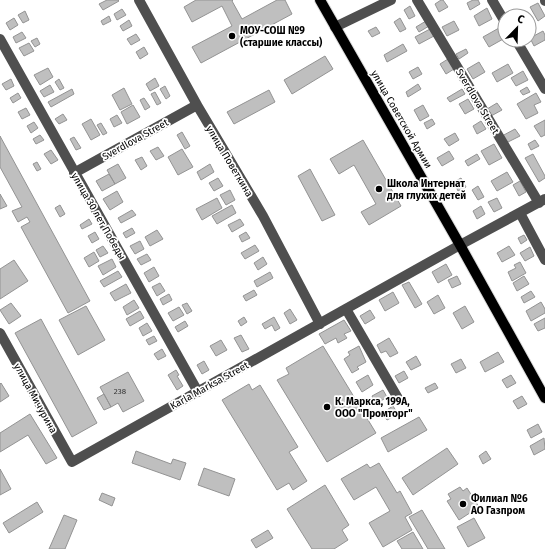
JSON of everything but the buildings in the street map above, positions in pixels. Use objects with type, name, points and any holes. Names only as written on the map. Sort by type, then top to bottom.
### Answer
[{"type":"main road","name":"улица Советской Армии","points":[[320,0],[460,245],[545,398]]},
{"type":"street","name":"улица Поветкина","points":[[139,0],[197,105],[263,216],[320,324]]},
{"type":"street","points":[[335,27],[391,0]]},
{"type":"street","name":"Sverdlova Street","points":[[417,0],[542,201]]},
{"type":"street","name":"улица 30 лет Победы","points":[[0,39],[198,392]]},
{"type":"street","points":[[521,48],[545,90]]},
{"type":"street","name":"Sverdlova Street","points":[[74,173],[197,105]]},
{"type":"street","name":"Karla Marksa Street","points":[[72,462],[320,324],[346,308],[542,201]]},
{"type":"street","points":[[520,213],[545,260]]},
{"type":"street","points":[[346,308],[399,400]]},
{"type":"street","name":"улица Мичурина","points":[[0,333],[72,462]]},
{"type":"place","name":"МОУ-СОШ №9 (старшие классы)","points":[[232,36]]},
{"type":"place","name":"Школа Интернат для глухих детей","points":[[379,189]]},
{"type":"place","name":"К. Маркса, 199А, ООО \"Промторг\"","points":[[327,407]]},
{"type":"place","name":"Филиал №6 АО Газпром","points":[[463,504]]}]
